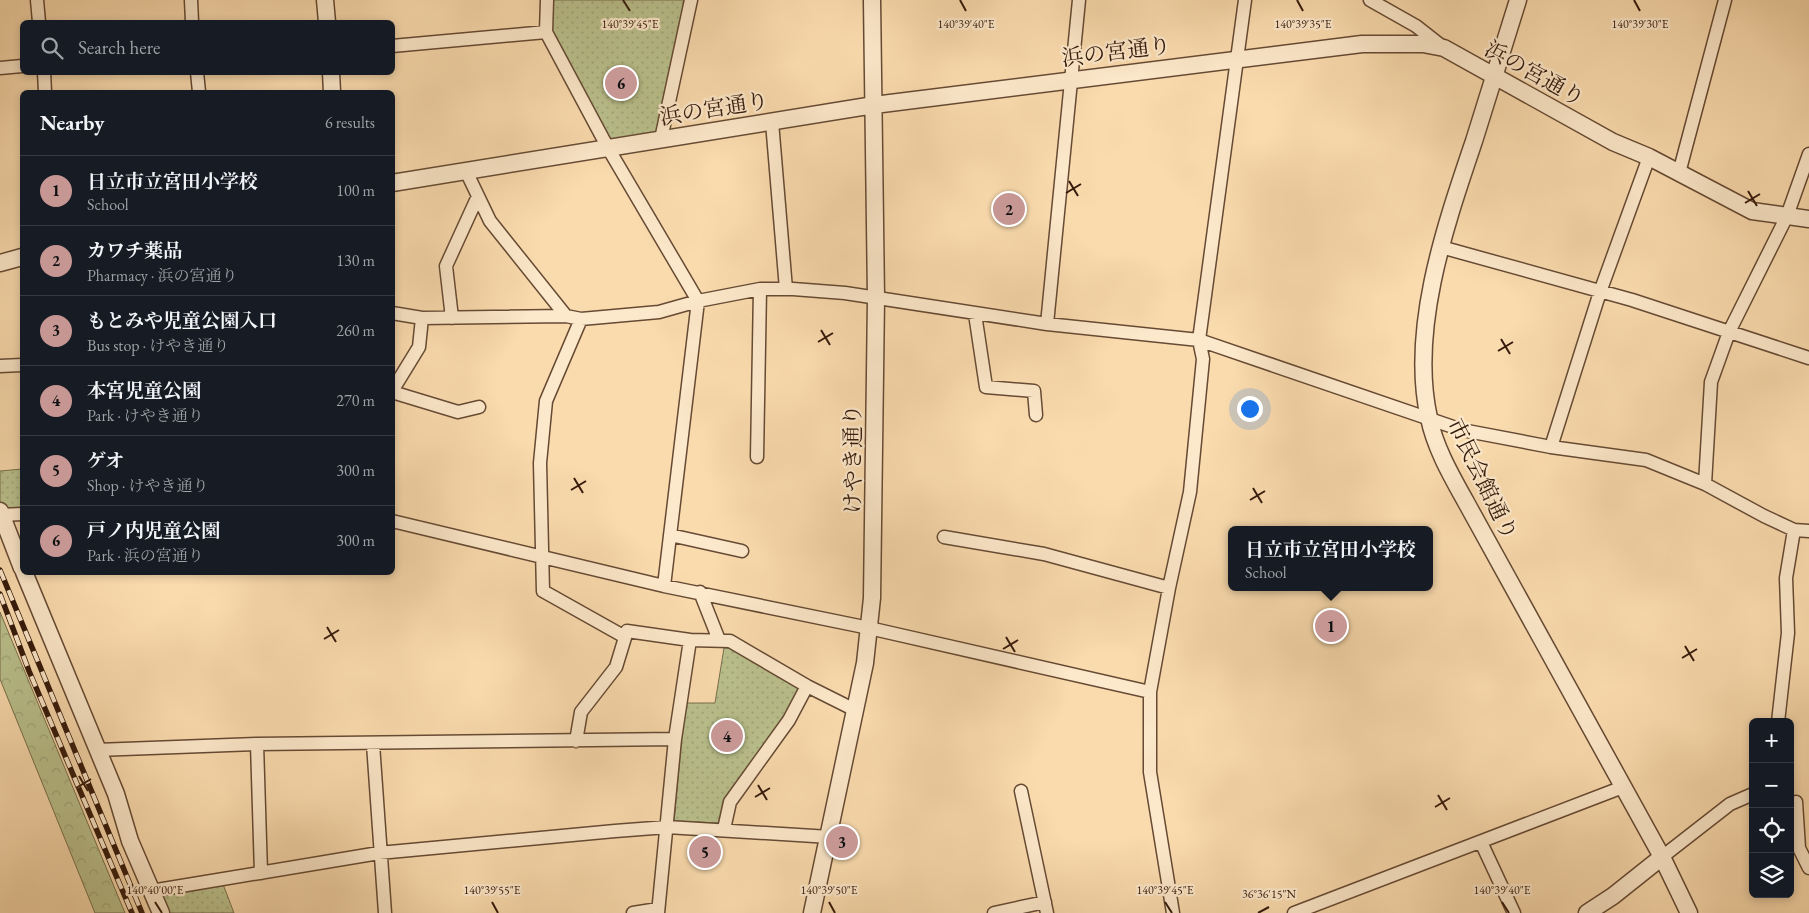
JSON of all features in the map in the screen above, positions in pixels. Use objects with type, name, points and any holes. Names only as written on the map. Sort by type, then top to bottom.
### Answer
[{"type":"street","points":[[37,0],[39,20]]},
{"type":"street","points":[[191,0],[192,20]]},
{"type":"street","points":[[325,0],[327,20]]},
{"type":"street","points":[[547,0],[546,32],[608,148],[698,301],[664,586]]},
{"type":"street","points":[[661,139],[691,0]]},
{"type":"street","name":"けやき通り","points":[[812,913],[830,837],[869,628],[874,529],[876,298],[872,0]]},
{"type":"street","points":[[1047,324],[1079,0]]},
{"type":"street","points":[[1173,913],[1150,772],[1150,692],[1169,588],[1190,492],[1203,359],[1199,340],[1236,60],[1246,0]]},
{"type":"street","points":[[1370,0],[1416,26],[1444,48]]},
{"type":"street","name":"市民会館通り","points":[[1518,0],[1441,247],[1431,292],[1424,375],[1429,418],[1458,487],[1662,857],[1689,913]]},
{"type":"street","points":[[1679,173],[1725,0]]},
{"type":"street","points":[[395,46],[546,32]]},
{"type":"street","name":"浜の宮通り","points":[[395,182],[874,105],[1362,44],[1423,44],[1444,48],[1613,142],[1649,157],[1752,211],[1809,220]]},
{"type":"street","points":[[0,68],[20,66]]},
{"type":"street","points":[[44,75],[45,90]]},
{"type":"street","points":[[197,75],[199,90]]},
{"type":"street","points":[[331,75],[332,90]]},
{"type":"street","points":[[772,122],[786,289]]},
{"type":"street","points":[[1705,484],[1711,382],[1729,332],[1787,216],[1809,154]]},
{"type":"street","points":[[1551,447],[1600,292],[1649,157]]},
{"type":"street","points":[[466,170],[490,221],[566,316]]},
{"type":"street","points":[[452,318],[446,266],[478,196]]},
{"type":"street","points":[[1441,247],[1600,292],[1809,358]]},
{"type":"street","points":[[0,262],[20,257]]},
{"type":"street","points":[[757,458],[760,289]]},
{"type":"street","points":[[395,314],[422,318],[566,316],[581,319],[659,312],[698,301],[760,289],[786,289],[845,293],[1047,324],[1199,340],[1462,430],[1551,447],[1646,460],[1705,484],[1794,530],[1809,531]]},
{"type":"street","points":[[975,314],[986,387],[1034,391],[1036,415]]},
{"type":"street","points":[[395,386],[419,347],[422,318]]},
{"type":"street","points":[[581,319],[546,401],[540,463],[543,591],[625,638]]},
{"type":"street","points":[[0,366],[20,366]]},
{"type":"street","points":[[395,392],[458,412],[479,407]]},
{"type":"street","points":[[20,514],[0,513],[20,563]]},
{"type":"street","points":[[395,522],[664,586],[869,628],[1150,692]]},
{"type":"street","points":[[1778,718],[1788,633],[1786,578],[1794,530]]},
{"type":"street","points":[[670,535],[742,552]]},
{"type":"street","points":[[944,537],[1044,554],[1169,588]]},
{"type":"street","points":[[25,575],[116,794],[130,841],[161,913]]},
{"type":"street","points":[[700,592],[719,640]]},
{"type":"street","points":[[576,741],[581,712],[616,667],[627,631],[690,640],[730,641],[807,686],[855,710]]},
{"type":"street","points":[[633,913],[658,911],[675,739],[690,640]]},
{"type":"street","points":[[724,829],[730,802],[789,720],[807,686]]},
{"type":"street","points":[[97,750],[257,744],[675,739]]},
{"type":"street","points":[[257,744],[261,873]]},
{"type":"street","points":[[372,744],[385,913]]},
{"type":"street","points":[[1294,913],[1622,787]]},
{"type":"street","points":[[994,913],[1046,908],[1020,791]]},
{"type":"street","points":[[1587,913],[1613,896],[1730,804],[1749,796]]},
{"type":"street","points":[[1794,801],[1809,806]]},
{"type":"street","points":[[1794,808],[1800,848],[1809,868]]},
{"type":"street","points":[[151,891],[379,852],[666,827],[724,829],[830,837]]},
{"type":"street","points":[[1481,842],[1514,913]]},
{"type":"green space","points":[[547,0],[691,0],[656,134],[608,148],[546,32]]},
{"type":"green space","points":[[20,469],[20,514],[0,511],[0,471]]},
{"type":"green space","points":[[0,612],[125,913],[95,913],[0,679]]},
{"type":"green space","points":[[724,648],[739,649],[801,685],[783,721],[726,803],[719,823],[674,821],[685,703],[715,703]]},
{"type":"green space","points":[[221,879],[234,913],[161,913],[151,891]]},
{"type":"railway","points":[[0,570],[142,913]]},
{"type":"railway","points":[[0,594],[29,671],[132,913]]},
{"type":"place","name":"戸ノ内児童公園","points":[[621,83]]},
{"type":"place","name":"カワチ薬品","points":[[1009,209]]},
{"type":"place","name":"日立市立宮田小学校","points":[[1331,626]]},
{"type":"place","name":"本宮児童公園","points":[[727,736]]},
{"type":"place","name":"もとみや児童公園入口","points":[[842,842]]},
{"type":"place","name":"ゲオ","points":[[705,852]]}]
